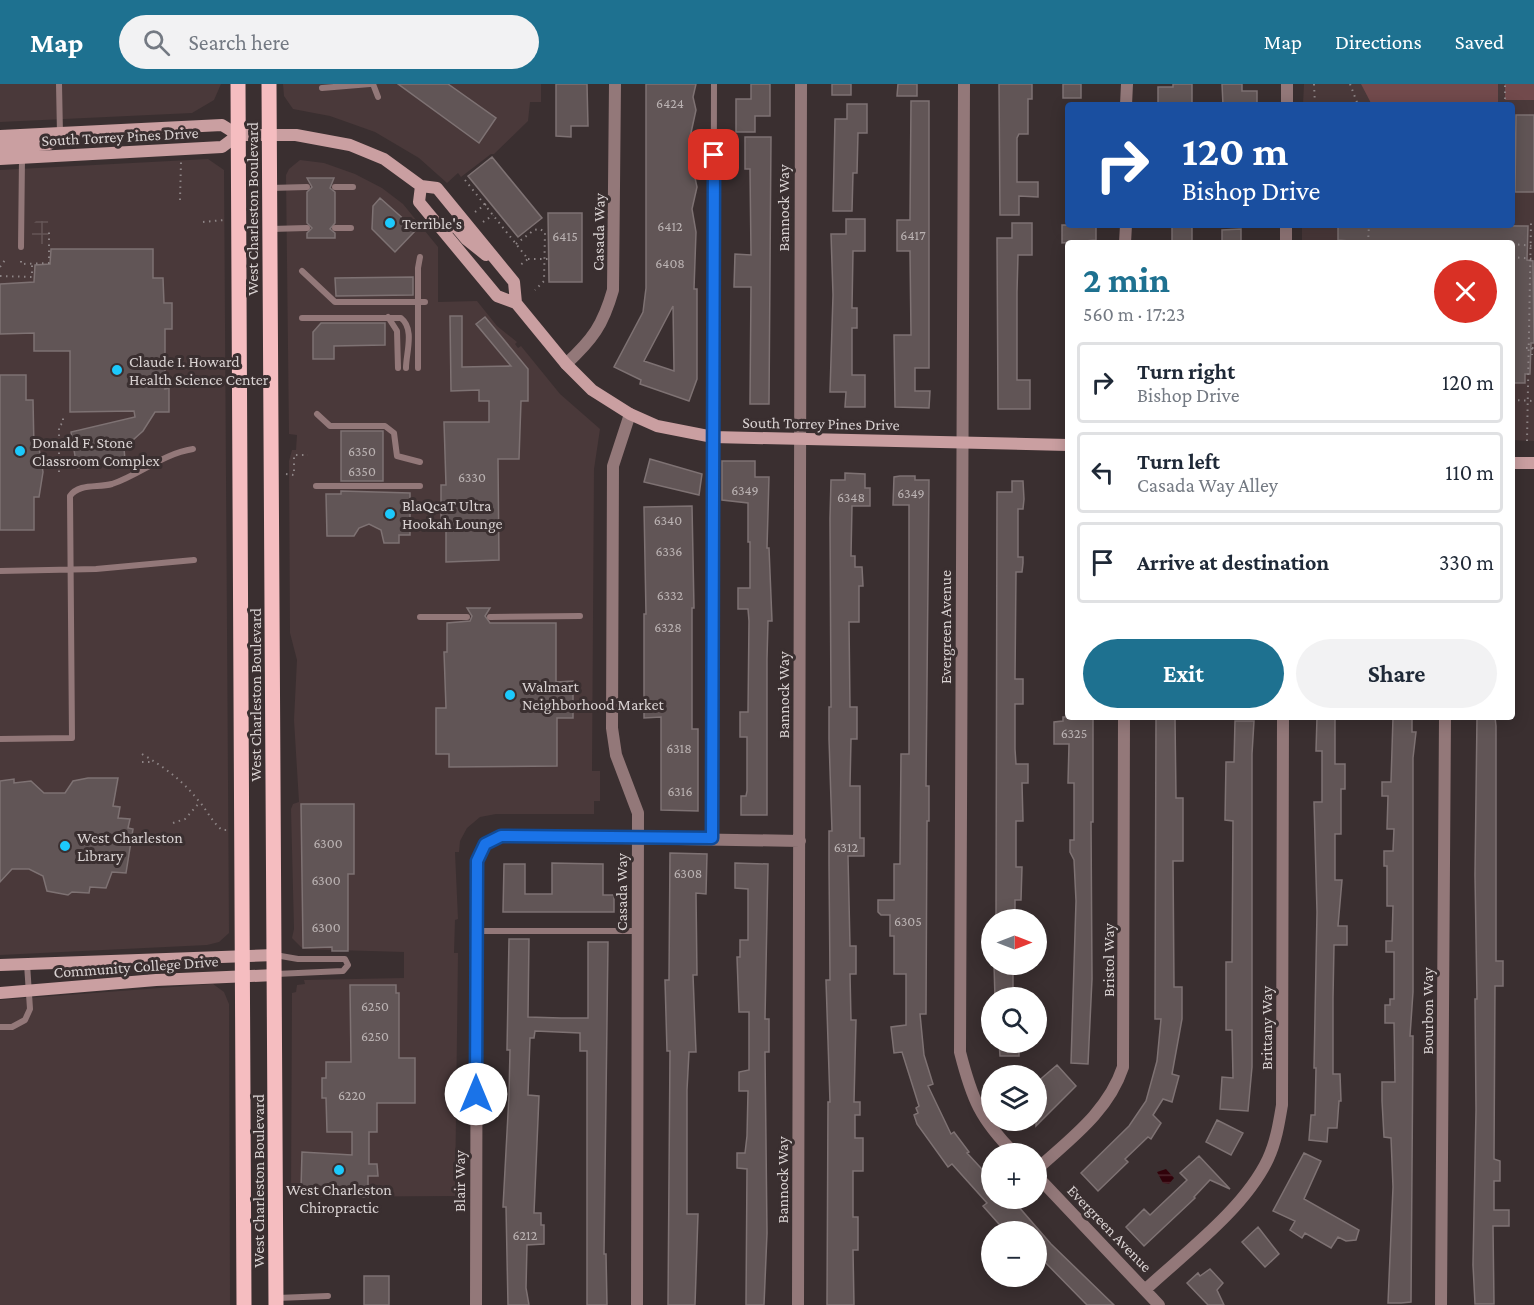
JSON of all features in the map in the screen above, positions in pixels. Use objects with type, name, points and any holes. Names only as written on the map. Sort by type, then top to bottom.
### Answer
[{"type":"main road","name":"West Charleston Boulevard","points":[[238,84],[244,1305]]},
{"type":"main road","name":"West Charleston Boulevard","points":[[269,84],[276,1301]]},
{"type":"main road","name":"South Torrey Pines Drive","points":[[0,136],[222,125],[238,135],[316,137],[350,145],[384,159],[421,186],[437,188],[514,282],[516,303]]},
{"type":"main road","points":[[0,148],[49,144],[60,134]]},
{"type":"main road","name":"South Torrey Pines Drive","points":[[0,159],[222,147],[238,135]]},
{"type":"main road","name":"South Torrey Pines Drive","points":[[421,186],[419,202],[497,296],[516,303],[566,364],[592,390],[630,414],[657,426],[713,437],[1065,445]]},
{"type":"main road","points":[[439,225],[456,227],[466,239],[503,268]]},
{"type":"main road","points":[[1515,463],[1534,463]]},
{"type":"main road","name":"Community College Drive","points":[[0,965],[274,955]]},
{"type":"main road","name":"Community College Drive","points":[[0,993],[242,975],[274,975]]},
{"type":"street","name":"Casada Way","points":[[566,364],[596,333],[606,316],[613,290],[615,84]]},
{"type":"street","name":"Bannock Way","points":[[798,1305],[801,84]]},
{"type":"street","name":"Evergreen Avenue","points":[[964,84],[960,1052],[970,1094],[990,1129],[1004,1143]]},
{"type":"street","points":[[1126,102],[1127,84]]},
{"type":"street","points":[[1287,84],[1287,102]]},
{"type":"street","name":"Casada Way","points":[[630,414],[613,466],[612,728],[616,755],[635,800],[638,837],[637,1305]]},
{"type":"street","name":"Bristol Way","points":[[1047,1160],[1102,1108],[1111,1095],[1123,1067],[1124,720]]},
{"type":"street","name":"Brittany Way","points":[[1146,1289],[1232,1209],[1252,1185],[1269,1158],[1276,1135],[1282,1105],[1283,720]]},
{"type":"street","name":"Bourbon Way","points":[[1441,1305],[1445,720]]},
{"type":"street","name":"Blair Way","points":[[476,1305],[477,861],[485,844],[501,836],[638,837]]},
{"type":"street","points":[[638,837],[800,841]]},
{"type":"street","name":"Evergreen Avenue","points":[[1047,1186],[1159,1305]]},
{"type":"lane","points":[[59,84],[60,134]]},
{"type":"lane","points":[[322,88],[371,84],[378,97]]},
{"type":"lane","points":[[712,838],[714,84]]},
{"type":"lane","points":[[21,247],[22,158]]},
{"type":"lane","points":[[269,188],[307,187]]},
{"type":"lane","points":[[335,187],[353,187]]},
{"type":"lane","points":[[269,229],[307,228]]},
{"type":"lane","points":[[335,228],[351,228]]},
{"type":"lane","points":[[418,369],[421,302],[420,257]]},
{"type":"lane","points":[[302,271],[335,302],[421,302]]},
{"type":"lane","points":[[388,316],[397,331],[398,368]]},
{"type":"lane","points":[[302,318],[388,316],[401,318],[408,329],[406,369]]},
{"type":"lane","points":[[317,414],[330,426],[386,426],[394,433],[397,456],[420,462]]},
{"type":"lane","points":[[0,739],[72,738],[70,496],[73,491],[114,483],[139,473],[165,456],[193,449]]},
{"type":"lane","points":[[316,486],[420,486]]},
{"type":"lane","points":[[0,571],[71,569],[194,560]]},
{"type":"lane","points":[[490,617],[579,616]]},
{"type":"lane","points":[[420,617],[467,617]]},
{"type":"lane","points":[[476,931],[638,931]]},
{"type":"lane","points":[[274,955],[298,959],[345,959],[348,965],[344,971],[274,975]]},
{"type":"lane","points":[[0,1027],[12,1027],[25,1020],[30,1009],[27,964]]},
{"type":"lane","points":[[276,1301],[328,1296]]},
{"type":"path","points":[[1314,84],[1315,102]]},
{"type":"path","points":[[1350,84],[1357,102]]},
{"type":"path","points":[[1505,84],[1505,102]]},
{"type":"path","points":[[180,200],[181,162]]},
{"type":"path","points":[[465,180],[528,259]]},
{"type":"path","points":[[473,214],[489,202]]},
{"type":"path","points":[[481,224],[493,215]]},
{"type":"path","points":[[203,222],[224,220]]},
{"type":"path","points":[[1527,441],[1532,355],[1530,348],[1531,223]]},
{"type":"path","points":[[21,261],[21,264],[49,263],[50,228]]},
{"type":"path","points":[[516,244],[534,230],[543,230],[546,259],[544,281],[535,290]]},
{"type":"path","points":[[1515,244],[1532,246]]},
{"type":"path","points":[[1515,257],[1532,259]]},
{"type":"path","points":[[517,268],[528,259],[546,259]]},
{"type":"path","points":[[0,267],[5,260]]},
{"type":"path","points":[[0,276],[32,277],[32,264]]},
{"type":"path","points":[[1515,400],[1534,401]]},
{"type":"path","points":[[59,472],[59,426],[63,423],[63,417]]},
{"type":"path","points":[[34,446],[59,444]]},
{"type":"path","points":[[286,474],[294,475],[294,455],[308,455]]},
{"type":"path","points":[[142,753],[175,775],[200,802],[214,824],[222,831],[228,831]]},
{"type":"path","points":[[142,762],[154,762]]},
{"type":"path","points":[[173,823],[184,819],[200,802]]},
{"type":"shaded area","points":[[0,84],[221,84],[214,100],[192,113],[0,122]]},
{"type":"shaded area","points":[[283,84],[541,84],[541,102],[530,102],[528,121],[494,154],[461,177],[458,173],[447,183],[419,158],[375,132],[330,116],[293,109],[284,96]]},
{"type":"shaded area","points":[[1304,84],[1534,84],[1534,441],[1515,440],[1515,240],[1302,240],[1302,228],[1515,228],[1515,102],[1303,102]]},
{"type":"shaded area","points":[[1361,84],[1498,84],[1498,102],[1370,102]]},
{"type":"shaded area","points":[[1505,84],[1534,84],[1534,100],[1505,100]]},
{"type":"shaded area","points":[[208,159],[224,170],[229,933],[219,942],[207,945],[0,955],[0,170]]},
{"type":"shaded area","points":[[300,160],[324,163],[355,174],[382,188],[403,204],[438,247],[438,302],[477,301],[497,326],[517,342],[515,344],[518,348],[521,346],[560,394],[600,429],[594,469],[592,771],[600,771],[600,801],[594,801],[594,814],[496,814],[480,817],[467,828],[460,841],[459,852],[455,852],[458,919],[455,920],[454,953],[458,953],[455,1196],[291,1197],[292,993],[296,992],[297,985],[305,984],[304,980],[404,978],[404,952],[303,949],[292,938],[294,929],[291,809],[293,804],[299,802],[294,720],[297,660],[290,633],[289,461],[292,450],[296,450],[297,435],[289,434],[286,175],[289,169]]},
{"type":"shaded area","points":[[36,221],[48,221],[49,244],[32,244],[32,225]]},
{"type":"shaded area","points":[[213,984],[224,992],[229,1004],[230,1305],[0,1305],[0,1000]]},
{"type":"shaded area","points":[[1166,1169],[1174,1178],[1169,1184],[1163,1183],[1157,1172]]},
{"type":"building","points":[[398,84],[448,84],[496,118],[479,143]]},
{"type":"building","points":[[556,84],[587,84],[588,126],[571,126],[571,137],[556,136]]},
{"type":"building","points":[[646,84],[696,84],[693,97],[696,110],[689,142],[695,142],[698,155],[694,173],[697,187],[692,209],[696,232],[694,289],[697,289],[697,379],[689,401],[640,384],[641,380],[614,367],[643,312],[646,288]],"holes":[[[673,306],[674,371],[644,361]]]},
{"type":"building","points":[[751,84],[770,84],[770,116],[755,116],[755,132],[736,132],[736,99],[751,99]]},
{"type":"building","points":[[832,84],[851,84],[851,95],[832,95]]},
{"type":"building","points":[[898,84],[917,84],[917,96],[897,96]]},
{"type":"building","points":[[999,84],[1032,84],[1032,99],[1028,99],[1028,134],[1019,134],[1017,138],[1017,182],[1038,182],[1038,197],[1019,196],[1019,215],[1000,215]]},
{"type":"building","points":[[1063,84],[1081,84],[1081,98],[1063,98]]},
{"type":"building","points":[[1173,84],[1192,84],[1192,102],[1158,102],[1158,87],[1173,87]]},
{"type":"building","points":[[1222,84],[1242,84],[1242,91],[1257,91],[1257,102],[1223,102]]},
{"type":"building","points":[[911,101],[929,101],[929,368],[915,368],[915,391],[930,391],[929,408],[895,407],[894,335],[911,335],[910,251],[897,251],[897,220],[910,220]]},
{"type":"building","points":[[847,104],[867,104],[867,133],[858,133],[857,173],[853,173],[852,211],[833,211],[835,119],[847,119]]},
{"type":"building","points":[[1516,115],[1534,115],[1534,192],[1515,192]]},
{"type":"building","points":[[745,137],[771,137],[769,404],[750,404],[751,287],[734,287],[735,254],[751,255],[750,169],[745,169]]},
{"type":"building","points":[[492,157],[542,218],[518,237],[468,176]]},
{"type":"building","points":[[307,178],[334,178],[330,188],[335,192],[335,223],[330,229],[335,233],[335,238],[307,238],[307,233],[312,228],[307,223],[307,192],[312,187]]},
{"type":"building","name":"Terrible's","points":[[380,198],[416,230],[395,252],[372,229],[373,206]]},
{"type":"building","points":[[548,213],[582,213],[582,282],[549,282]]},
{"type":"building","points":[[846,219],[865,219],[865,251],[853,251],[852,308],[857,308],[857,328],[852,328],[852,375],[865,375],[865,407],[845,407],[846,392],[830,392],[833,295],[831,234],[846,234]]},
{"type":"building","points":[[1012,223],[1032,223],[1032,255],[1018,255],[1017,292],[1017,380],[1030,380],[1030,409],[998,409],[997,238],[1012,238]]},
{"type":"building","points":[[1062,225],[1065,225],[1065,228],[1096,228],[1096,240],[1065,240],[1065,243],[1062,243]]},
{"type":"building","points":[[1515,226],[1528,226],[1527,260],[1533,261],[1534,343],[1531,343],[1530,374],[1525,374],[1525,383],[1515,383],[1515,240],[1338,240],[1338,228],[1515,228]]},
{"type":"building","points":[[1172,228],[1192,228],[1192,240],[1172,240]]},
{"type":"building","points":[[1241,229],[1241,240],[1222,240],[1222,230]]},
{"type":"building","name":"Claude I. Howard Health Science Center","points":[[51,249],[153,249],[153,278],[163,278],[164,303],[172,303],[172,329],[165,329],[165,389],[169,388],[169,412],[155,412],[143,431],[124,448],[125,460],[77,468],[71,432],[135,417],[134,411],[70,412],[70,351],[34,351],[34,333],[0,334],[0,284],[34,282],[35,265],[50,264]]},
{"type":"building","points":[[413,277],[413,295],[336,296],[335,278]]},
{"type":"building","points":[[450,316],[462,316],[462,367],[511,366],[476,324],[485,317],[528,369],[528,401],[521,401],[519,459],[498,459],[499,560],[446,562],[446,519],[441,519],[441,485],[446,485],[444,422],[489,422],[489,401],[479,401],[479,390],[451,391]]},
{"type":"building","points":[[321,323],[385,323],[385,345],[334,346],[334,359],[313,359],[313,332]]},
{"type":"building","name":"Donald F. Stone Classroom Complex","points":[[0,375],[26,375],[26,400],[33,400],[34,448],[39,448],[43,472],[39,497],[34,497],[34,530],[0,530]]},
{"type":"building","points":[[341,431],[383,431],[383,481],[341,481]]},
{"type":"building","points":[[650,459],[702,474],[699,495],[644,482]]},
{"type":"building","points":[[722,461],[755,461],[755,477],[769,477],[767,548],[769,548],[772,621],[768,621],[767,659],[767,815],[741,815],[741,796],[746,796],[747,791],[747,737],[740,737],[740,712],[748,712],[749,621],[748,609],[738,609],[738,588],[750,588],[748,503],[722,500]]},
{"type":"building","points":[[845,473],[865,474],[865,488],[870,488],[870,506],[852,506],[851,556],[855,556],[855,567],[862,567],[863,586],[859,586],[859,622],[849,622],[850,707],[857,707],[857,739],[851,739],[850,786],[860,786],[860,838],[864,838],[864,856],[848,856],[850,946],[856,946],[856,974],[850,974],[851,1020],[856,1020],[854,1102],[860,1102],[860,1115],[855,1115],[855,1138],[863,1138],[863,1171],[853,1171],[853,1217],[858,1217],[858,1250],[853,1250],[854,1305],[827,1305],[828,1102],[830,1102],[826,980],[830,980],[829,831],[832,831],[829,739],[829,707],[831,707],[830,519],[831,480],[845,480]]},
{"type":"building","points":[[915,476],[915,480],[929,480],[926,786],[929,786],[929,821],[927,821],[926,1014],[920,1014],[924,1055],[933,1084],[928,1086],[951,1134],[954,1132],[969,1152],[967,1153],[981,1168],[981,1196],[952,1164],[948,1167],[917,1124],[914,1115],[918,1113],[916,1108],[919,1106],[902,1052],[894,1053],[891,1027],[906,1025],[906,974],[894,974],[894,936],[890,936],[890,915],[881,915],[878,912],[878,900],[894,900],[894,864],[900,864],[901,754],[909,754],[909,505],[893,505],[894,477]]},
{"type":"building","points":[[1012,481],[1023,481],[1023,509],[1018,509],[1018,557],[1023,557],[1023,563],[1022,572],[1016,572],[1015,679],[1023,679],[1023,704],[1015,704],[1015,749],[1016,764],[1028,764],[1028,783],[1022,783],[1023,821],[1016,821],[1016,867],[1022,867],[1021,900],[1015,900],[1015,909],[996,909],[997,492],[1012,492]]},
{"type":"building","points":[[341,491],[410,493],[410,535],[399,535],[399,543],[384,543],[381,530],[369,524],[359,528],[354,536],[327,536],[326,494],[341,494]]},
{"type":"building","points":[[692,506],[694,608],[692,608],[692,729],[698,729],[698,811],[661,810],[661,717],[644,718],[644,614],[646,614],[644,507]]},
{"type":"building","name":"Walmart Neighborhood Market","points":[[467,608],[490,608],[485,616],[490,623],[556,623],[556,682],[573,681],[573,718],[557,718],[557,766],[449,767],[449,754],[436,754],[436,708],[446,708],[444,652],[447,652],[447,623],[470,621],[472,616]]},
{"type":"building","points":[[1063,717],[1065,720],[1093,720],[1092,979],[1088,1064],[1071,1063],[1076,901],[1074,860],[1070,852],[1070,840],[1074,840],[1074,783],[1068,783],[1069,744],[1054,744],[1054,722],[1063,721]]},
{"type":"building","points":[[1156,720],[1175,720],[1176,798],[1183,798],[1183,861],[1173,861],[1174,987],[1182,987],[1182,1019],[1172,1074],[1179,1076],[1172,1102],[1163,1099],[1153,1115],[1161,1123],[1151,1139],[1148,1137],[1125,1159],[1128,1162],[1098,1191],[1081,1173],[1129,1126],[1146,1101],[1157,1061],[1161,1019],[1155,1019]]},
{"type":"building","points":[[1317,720],[1335,720],[1335,764],[1345,764],[1345,789],[1341,789],[1341,834],[1335,834],[1335,880],[1342,880],[1338,926],[1347,926],[1347,945],[1334,945],[1333,1074],[1340,1074],[1341,1101],[1339,1101],[1337,1128],[1328,1128],[1327,1142],[1309,1140],[1311,1115],[1315,1115],[1316,1068],[1314,1068],[1317,912],[1314,802],[1322,802],[1322,751],[1316,751]]},
{"type":"building","points":[[1393,720],[1412,720],[1412,732],[1416,732],[1413,758],[1413,992],[1410,1036],[1413,1036],[1411,1302],[1401,1303],[1388,1303],[1393,1187],[1391,1138],[1384,1137],[1382,1101],[1382,1082],[1395,1082],[1394,1023],[1385,1023],[1385,1005],[1390,1005],[1390,999],[1394,999],[1394,952],[1386,952],[1386,941],[1392,941],[1393,906],[1387,906],[1387,866],[1384,866],[1384,851],[1393,851],[1394,829],[1387,829],[1388,796],[1382,796],[1382,782],[1391,782]]},
{"type":"building","points":[[1477,720],[1495,720],[1496,961],[1503,961],[1503,986],[1495,986],[1494,1159],[1500,1161],[1500,1181],[1494,1181],[1494,1210],[1509,1210],[1509,1226],[1493,1226],[1494,1304],[1475,1304],[1473,1265],[1476,1110],[1475,999],[1477,999],[1475,875]]},
{"type":"building","points":[[1235,721],[1254,721],[1252,754],[1252,1067],[1248,1111],[1220,1109],[1222,1077],[1233,1078],[1232,1030],[1226,1030],[1226,962],[1232,962],[1233,821],[1225,820],[1226,762],[1234,762]]},
{"type":"building","name":"West Charleston Library","points":[[88,778],[118,778],[113,806],[120,807],[118,818],[130,819],[128,828],[133,829],[126,873],[112,872],[106,888],[90,887],[89,893],[72,892],[68,895],[47,891],[43,876],[29,869],[12,869],[0,882],[0,781],[14,779],[14,783],[31,781],[44,793],[65,793],[73,781]]},
{"type":"building","points":[[301,804],[354,804],[354,874],[348,874],[348,951],[332,951],[332,947],[303,948]]},
{"type":"building","points":[[670,853],[707,854],[706,894],[696,893],[697,975],[693,975],[696,1052],[689,1052],[687,1090],[687,1214],[698,1214],[695,1305],[668,1305],[670,1051],[667,1051],[665,980],[669,980]]},
{"type":"building","points":[[552,863],[603,864],[603,895],[614,895],[614,912],[503,912],[504,864],[525,864],[525,894],[552,894]]},
{"type":"building","points":[[735,863],[768,864],[765,1019],[769,1019],[769,1052],[765,1052],[767,1233],[764,1305],[746,1305],[747,1169],[737,1168],[737,1153],[745,1153],[747,1136],[748,1091],[739,1091],[739,1072],[749,1070],[749,1012],[739,1012],[737,957],[740,957],[740,940],[748,940],[748,889],[735,888]]},
{"type":"building","points":[[509,939],[529,939],[528,1017],[588,1018],[588,942],[608,942],[604,1254],[606,1254],[607,1305],[587,1305],[587,1051],[580,1051],[580,1033],[535,1031],[534,1038],[530,1038],[528,1095],[539,1096],[534,1213],[541,1213],[541,1225],[544,1225],[544,1244],[527,1245],[526,1288],[529,1305],[508,1305],[506,1207],[503,1207],[509,1095],[510,1050],[507,1050]]},
{"type":"building","points":[[994,975],[1013,975],[1013,987],[995,987]]},
{"type":"building","points":[[350,985],[396,985],[396,993],[399,993],[399,1058],[415,1058],[415,1103],[377,1103],[377,1132],[369,1132],[369,1164],[377,1164],[378,1176],[368,1176],[368,1197],[344,1197],[344,1192],[301,1189],[302,1152],[352,1155],[352,1132],[327,1132],[326,1098],[322,1098],[322,1078],[326,1078],[326,1062],[351,1062]]},
{"type":"building","points":[[1000,1053],[1019,1053],[1019,1056],[1000,1056]]},
{"type":"building","points":[[1057,1065],[1076,1086],[1047,1115],[1047,1074]]},
{"type":"building","points":[[1217,1120],[1243,1133],[1231,1155],[1206,1142]]},
{"type":"building","points":[[1304,1153],[1321,1161],[1304,1199],[1359,1230],[1356,1240],[1346,1241],[1338,1237],[1331,1248],[1305,1233],[1302,1238],[1290,1230],[1295,1221],[1273,1211]]},
{"type":"building","points":[[1199,1156],[1230,1189],[1210,1180],[1195,1198],[1144,1246],[1126,1227],[1144,1209],[1150,1215],[1187,1180],[1180,1173]]},
{"type":"building","points":[[986,1209],[1021,1209],[1031,1221],[996,1221]]},
{"type":"building","points":[[1258,1227],[1279,1254],[1265,1267],[1242,1242]]},
{"type":"building","points":[[1047,1239],[1114,1305],[1087,1305],[1047,1264]]},
{"type":"building","points":[[1210,1269],[1223,1283],[1217,1290],[1224,1305],[1208,1305],[1187,1283],[1198,1273],[1200,1276]]},
{"type":"building","points":[[364,1276],[389,1276],[389,1305],[364,1305]]},
{"type":"place","name":"Terrible's","points":[[390,223]]},
{"type":"place","name":"Claude I. Howard Health Science Center","points":[[117,370]]},
{"type":"place","name":"Donald F. Stone Classroom Complex","points":[[20,451]]},
{"type":"place","name":"BlaQcaT Ultra Hookah Lounge","points":[[390,514]]},
{"type":"place","name":"Walmart Neighborhood Market","points":[[510,695]]},
{"type":"place","name":"West Charleston Library","points":[[65,846]]},
{"type":"place","name":"West Charleston Chiropractic","points":[[339,1170]]},
{"type":"route","points":[[476,1094],[477,861],[480,850],[485,844],[490,839],[501,836],[712,838],[714,155]]}]
